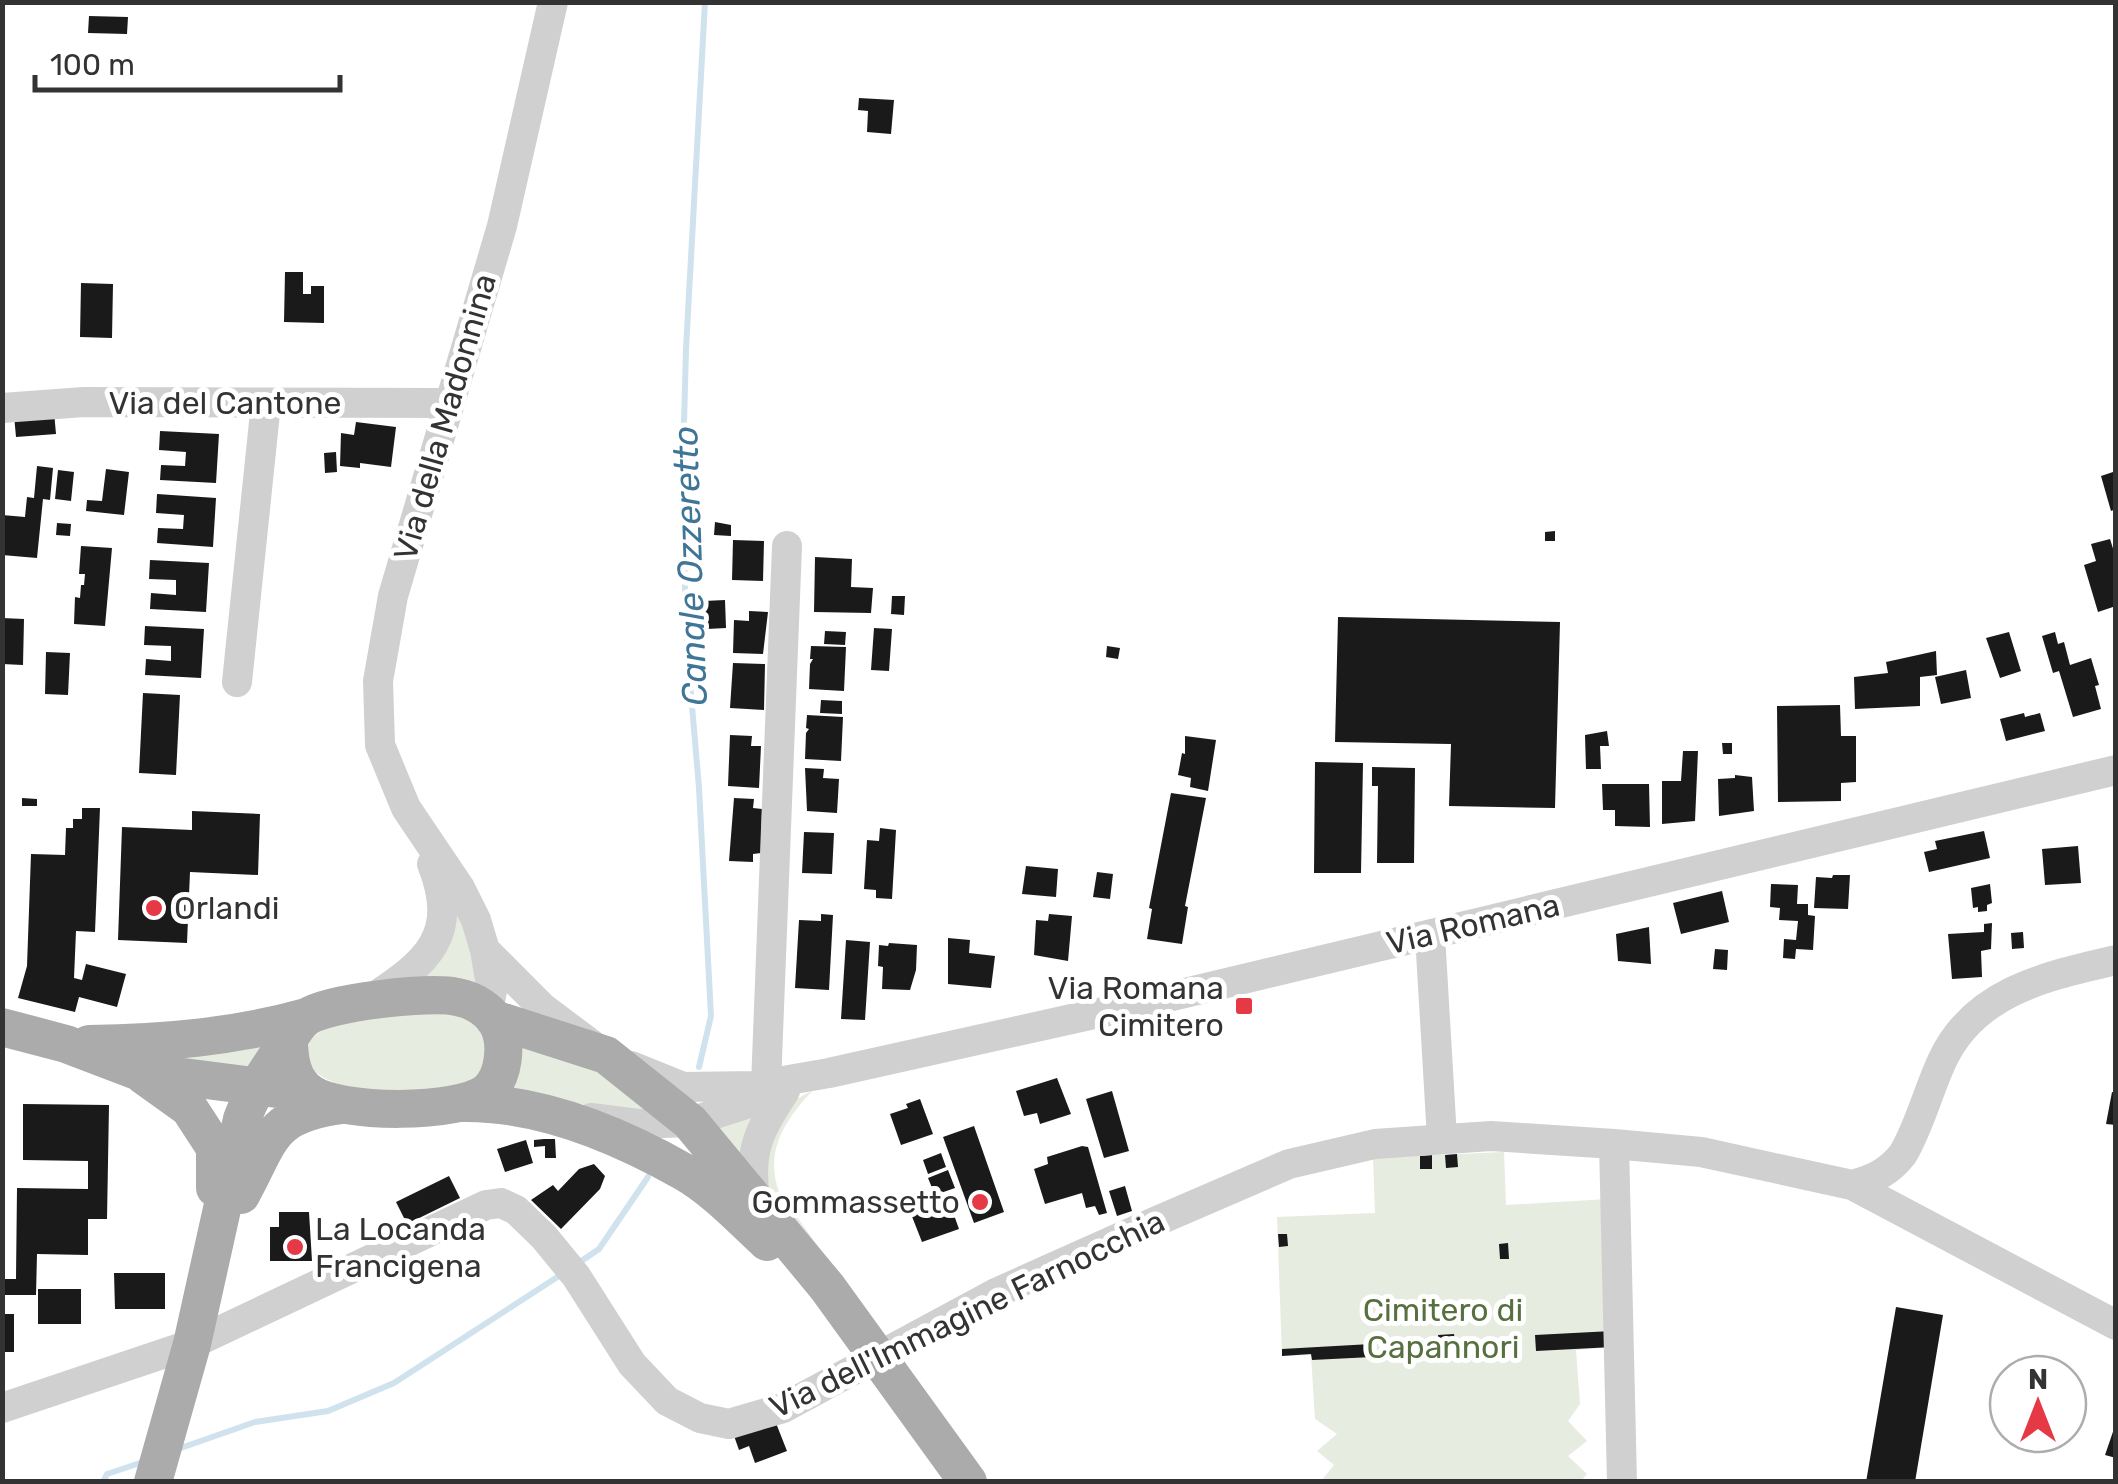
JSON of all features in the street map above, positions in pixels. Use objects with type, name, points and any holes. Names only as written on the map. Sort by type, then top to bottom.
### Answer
[{"type":"main road","points":[[66,1044],[188,1041],[298,1028],[338,1007],[424,995],[457,997],[491,1015],[606,1055],[690,1122],[755,1198],[826,1287],[968,1482]]},
{"type":"main road","points":[[464,1103],[488,1091],[500,1072],[501,1031],[491,1015]]},
{"type":"main road","points":[[2,1027],[66,1044],[137,1071],[388,1108],[500,1102],[598,1130],[686,1173],[835,1303]]},
{"type":"main road","points":[[159,1460],[192,1344],[242,1118],[255,1087],[298,1028]]},
{"type":"main road","points":[[298,1028],[289,1062],[325,1099]]},
{"type":"main road","points":[[137,1071],[188,1108],[215,1148],[215,1241]]},
{"type":"main road","points":[[215,1241],[248,1184],[266,1140],[325,1099]]},
{"type":"street","name":"Via della Madonnina","points":[[418,828],[380,744],[378,680],[393,596],[502,226],[552,2]]},
{"type":"street","name":"Via del Cantone","points":[[2,408],[84,402],[448,404]]},
{"type":"street","points":[[237,682],[266,404]]},
{"type":"street","points":[[755,1198],[752,1160],[776,1088],[788,546]]},
{"type":"street","name":"Via Romana","points":[[776,1088],[2116,770]]},
{"type":"street","points":[[418,828],[460,888],[486,950],[491,1015]]},
{"type":"street","points":[[365,1002],[415,967],[431,951],[441,929],[444,905],[418,828]]},
{"type":"street","points":[[1430,934],[1442,1138]]},
{"type":"street","points":[[486,950],[543,1008],[606,1055],[683,1087],[776,1088]]},
{"type":"street","points":[[1852,1185],[1875,1178],[1894,1166],[1903,1154],[1950,1045],[1986,1004],[2021,986],[2116,960]]},
{"type":"street","points":[[543,1112],[638,1124],[690,1122],[776,1088]]},
{"type":"street","name":"Via dell'Immagine Farnocchia","points":[[192,1344],[470,1213],[501,1203],[516,1210],[567,1264],[632,1364],[666,1401],[700,1418],[728,1424],[783,1408],[996,1293],[1288,1164],[1375,1144],[1491,1136],[1718,1154],[1852,1185],[2116,1325]]},
{"type":"street","points":[[1614,1144],[1622,1482]]},
{"type":"street","points":[[2,1408],[192,1344]]},
{"type":"green space","points":[[454,907],[467,928],[483,992],[417,983]]},
{"type":"green space","points":[[459,1016],[477,1025],[486,1050],[483,1066],[472,1079],[436,1089],[356,1088],[316,1072],[308,1059],[309,1044],[318,1033],[333,1026],[372,1017]]},
{"type":"green space","points":[[273,1034],[248,1074],[154,1064]]},
{"type":"green space","points":[[561,1045],[656,1107],[627,1113],[507,1090],[519,1046]]},
{"type":"green space","points":[[813,1090],[780,1136],[775,1177],[779,1192],[848,1288],[773,1199],[764,1179],[765,1147],[795,1100]]},
{"type":"green space","points":[[763,1109],[746,1162],[713,1123]]},
{"type":"green space","name":"Cimitero di Capannori","points":[[1504,1152],[1506,1205],[1608,1199],[1613,1347],[1576,1350],[1580,1404],[1568,1421],[1587,1441],[1568,1456],[1587,1474],[1580,1482],[1321,1481],[1334,1465],[1317,1451],[1337,1434],[1315,1419],[1311,1355],[1282,1356],[1277,1217],[1375,1213],[1373,1158]]},
{"type":"building","points":[[89,16],[128,17],[127,34],[88,33]]},
{"type":"building","points":[[859,98],[894,100],[891,134],[867,132],[868,111],[858,110]]},
{"type":"building","points":[[285,272],[303,272],[303,294],[311,294],[311,286],[324,286],[324,323],[284,322]]},
{"type":"building","points":[[81,283],[113,284],[112,338],[80,337]]},
{"type":"building","points":[[54,412],[56,434],[16,437],[14,415]]},
{"type":"building","points":[[356,422],[396,427],[391,467],[360,463],[360,468],[340,466],[341,433],[354,435]]},
{"type":"building","points":[[160,431],[219,434],[216,483],[160,480],[161,465],[185,466],[186,452],[159,450]]},
{"type":"building","points":[[336,452],[337,472],[325,473],[324,453]]},
{"type":"building","points":[[37,466],[53,468],[50,500],[43,499],[37,558],[2,555],[2,515],[25,517],[27,497],[34,498]]},
{"type":"building","points":[[106,469],[129,472],[124,515],[86,511],[87,500],[102,501]]},
{"type":"building","points":[[58,470],[74,472],[71,501],[55,499]]},
{"type":"building","points":[[2116,471],[2116,509],[2111,511],[2101,476]]},
{"type":"building","points":[[157,494],[216,498],[213,547],[157,543],[158,528],[183,529],[184,515],[156,513]]},
{"type":"building","points":[[715,522],[731,525],[731,536],[714,535]]},
{"type":"building","points":[[57,523],[71,524],[70,536],[56,535]]},
{"type":"building","points":[[1555,531],[1555,541],[1545,541],[1545,532]]},
{"type":"building","points":[[2110,539],[2116,558],[2116,606],[2098,612],[2084,565],[2096,561],[2091,544]]},
{"type":"building","points":[[733,540],[764,541],[763,581],[732,580]]},
{"type":"building","points":[[81,546],[112,548],[105,626],[74,624],[75,597],[80,598],[85,574],[79,574]]},
{"type":"building","points":[[815,557],[852,559],[851,587],[873,588],[871,613],[814,612]]},
{"type":"building","points":[[150,560],[209,563],[206,612],[150,609],[151,593],[176,595],[176,580],[149,579]]},
{"type":"building","points":[[892,596],[905,596],[904,615],[891,614]]},
{"type":"building","points":[[725,600],[726,628],[707,629],[704,601]]},
{"type":"building","points":[[749,611],[768,612],[763,654],[733,653],[734,620],[749,621]]},
{"type":"building","points":[[1338,617],[1560,622],[1555,808],[1449,806],[1451,744],[1335,742]]},
{"type":"building","points":[[2,618],[24,619],[23,665],[2,664]]},
{"type":"building","points":[[145,626],[204,629],[201,678],[145,675],[146,659],[171,661],[171,646],[144,645]]},
{"type":"building","points":[[874,628],[892,629],[889,671],[871,670]]},
{"type":"building","points":[[825,631],[846,632],[845,645],[824,644]]},
{"type":"building","points":[[2009,632],[2021,671],[2000,678],[1986,638]]},
{"type":"building","points":[[2055,632],[2058,644],[2064,642],[2070,665],[2091,658],[2101,709],[2073,717],[2059,671],[2053,673],[2042,636]]},
{"type":"building","points":[[811,646],[846,647],[844,691],[809,689]]},
{"type":"building","points":[[1107,646],[1120,648],[1118,659],[1106,657]]},
{"type":"building","points":[[1936,651],[1937,675],[1920,677],[1920,706],[1855,709],[1854,677],[1888,673],[1886,662]]},
{"type":"building","points":[[46,652],[70,653],[68,695],[45,694]]},
{"type":"building","points":[[733,663],[765,664],[764,710],[730,708]]},
{"type":"building","points":[[1966,670],[1971,698],[1941,704],[1935,677]]},
{"type":"building","points":[[143,693],[180,695],[176,775],[139,773]]},
{"type":"building","points":[[821,700],[842,701],[842,714],[820,713]]},
{"type":"building","points":[[1840,705],[1841,736],[1856,736],[1856,782],[1841,783],[1841,801],[1778,802],[1777,706]]},
{"type":"building","points":[[2024,713],[2025,717],[2040,713],[2045,731],[2006,741],[2000,719]]},
{"type":"building","points":[[807,715],[843,717],[841,761],[805,759]]},
{"type":"building","points":[[1607,731],[1609,746],[1600,746],[1601,769],[1586,769],[1585,735]]},
{"type":"building","points":[[730,735],[752,736],[751,746],[761,746],[759,788],[728,786]]},
{"type":"building","points":[[1185,736],[1216,740],[1208,791],[1190,787],[1191,778],[1178,775],[1182,753],[1185,754]]},
{"type":"building","points":[[1722,743],[1732,743],[1732,754],[1723,754]]},
{"type":"building","points":[[1683,751],[1698,751],[1695,821],[1662,824],[1662,781],[1681,781]]},
{"type":"building","points":[[1315,762],[1363,763],[1361,873],[1314,873]]},
{"type":"building","points":[[1372,767],[1415,768],[1414,863],[1377,863],[1378,786],[1372,786]]},
{"type":"building","points":[[805,768],[824,769],[823,778],[839,779],[837,813],[807,811]]},
{"type":"building","points":[[1752,777],[1754,811],[1719,816],[1718,779]]},
{"type":"building","points":[[1602,784],[1649,784],[1650,827],[1615,826],[1615,810],[1603,810]]},
{"type":"building","points":[[1171,793],[1206,798],[1185,906],[1188,907],[1182,944],[1147,939],[1152,909],[1149,908]]},
{"type":"building","points":[[22,798],[37,799],[37,806],[22,806]]},
{"type":"building","points":[[734,798],[754,799],[753,808],[762,809],[761,853],[753,854],[753,862],[729,861]]},
{"type":"building","points":[[82,808],[100,808],[95,932],[76,931],[74,978],[82,980],[86,964],[126,974],[117,1007],[79,997],[75,1012],[18,998],[27,966],[31,854],[65,855],[66,828],[73,828],[73,819],[82,819]]},
{"type":"building","name":"Orlandi","points":[[192,811],[260,814],[258,875],[190,872],[187,943],[118,940],[122,827],[192,830]]},
{"type":"building","points":[[880,828],[896,830],[892,899],[876,898],[876,890],[864,889],[867,840],[879,841]]},
{"type":"building","points":[[1984,831],[1990,858],[1929,872],[1924,852],[1937,849],[1935,841]]},
{"type":"building","points":[[804,832],[834,833],[832,874],[802,873]]},
{"type":"building","points":[[2078,846],[2081,883],[2045,885],[2042,849]]},
{"type":"building","points":[[1026,866],[1058,869],[1056,897],[1022,894]]},
{"type":"building","points":[[1097,872],[1113,874],[1110,899],[1093,897]]},
{"type":"building","points":[[1850,875],[1848,909],[1814,908],[1816,877]]},
{"type":"building","points":[[1771,884],[1798,885],[1797,904],[1808,904],[1808,915],[1815,916],[1813,950],[1796,949],[1795,959],[1783,958],[1784,939],[1796,940],[1798,921],[1779,920],[1780,908],[1770,907]]},
{"type":"building","points":[[1990,884],[1992,903],[1987,905],[1987,911],[1978,912],[1978,907],[1973,908],[1971,888]]},
{"type":"building","points":[[1722,891],[1729,922],[1681,934],[1673,903]]},
{"type":"building","points":[[821,914],[833,915],[829,990],[795,988],[799,920],[821,921]]},
{"type":"building","points":[[1049,914],[1072,916],[1068,961],[1034,955],[1036,920],[1048,921]]},
{"type":"building","points":[[1992,923],[1991,949],[1981,951],[1982,977],[1952,979],[1948,934],[1984,932],[1984,924]]},
{"type":"building","points":[[1649,927],[1651,964],[1618,961],[1616,934]]},
{"type":"building","points":[[2023,932],[2024,948],[2012,949],[2011,933]]},
{"type":"building","points":[[948,938],[970,940],[969,953],[995,956],[991,988],[948,984]]},
{"type":"building","points":[[846,940],[870,942],[865,1020],[841,1019]]},
{"type":"building","points":[[879,945],[917,945],[910,990],[882,989]]},
{"type":"building","points":[[1715,949],[1728,950],[1727,970],[1713,969]]},
{"type":"building","points":[[1057,1078],[1071,1114],[1040,1124],[1037,1113],[1024,1116],[1016,1091]]},
{"type":"building","points":[[1112,1091],[1129,1151],[1104,1158],[1086,1099]]},
{"type":"building","points":[[2112,1092],[2116,1093],[2116,1125],[2106,1124]]},
{"type":"building","points":[[920,1099],[933,1134],[901,1145],[890,1114]]},
{"type":"building","points":[[23,1104],[109,1105],[107,1219],[88,1219],[88,1255],[37,1254],[36,1295],[2,1295],[2,1279],[16,1279],[17,1188],[88,1189],[88,1161],[23,1160]]},
{"type":"building","points":[[974,1126],[1004,1212],[974,1223],[943,1137]]},
{"type":"building","points":[[555,1139],[556,1158],[545,1158],[545,1146],[534,1147],[534,1140]]},
{"type":"building","points":[[526,1140],[533,1163],[505,1172],[497,1149]]},
{"type":"building","points":[[1088,1147],[1107,1213],[1099,1215],[1095,1206],[1086,1208],[1082,1193],[1045,1204],[1034,1169],[1048,1164],[1047,1157]]},
{"type":"building","points":[[941,1153],[946,1167],[928,1174],[923,1160]]},
{"type":"building","points":[[1457,1154],[1458,1167],[1446,1168],[1445,1155]]},
{"type":"building","points":[[1432,1155],[1432,1169],[1420,1169],[1420,1156]]},
{"type":"building","points":[[594,1164],[605,1176],[600,1189],[561,1229],[531,1200],[553,1185],[558,1191],[579,1169]]},
{"type":"building","points":[[948,1170],[955,1188],[935,1195],[928,1178]]},
{"type":"building","points":[[449,1176],[460,1198],[407,1224],[396,1202]]},
{"type":"building","points":[[1125,1186],[1132,1211],[1117,1216],[1109,1191]]},
{"type":"building","points":[[949,1201],[959,1229],[922,1242],[911,1214]]},
{"type":"building","points":[[279,1212],[309,1212],[312,1261],[270,1261],[270,1227],[279,1227]]},
{"type":"building","points":[[1278,1234],[1287,1234],[1288,1246],[1279,1247]]},
{"type":"building","points":[[1508,1243],[1509,1259],[1500,1259],[1499,1244]]},
{"type":"building","points":[[114,1273],[165,1273],[165,1309],[115,1309]]},
{"type":"building","points":[[38,1289],[81,1289],[81,1324],[38,1324]]},
{"type":"building","points":[[1896,1307],[1943,1315],[1915,1482],[1866,1482]]},
{"type":"building","points":[[2,1314],[14,1314],[14,1352],[2,1352]]},
{"type":"building","points":[[1612,1331],[1613,1347],[1536,1351],[1535,1335]]},
{"type":"building","points":[[1454,1334],[1455,1343],[1513,1341],[1513,1350],[1381,1356],[1381,1346],[1439,1343],[1438,1335]]},
{"type":"building","points":[[1371,1344],[1372,1357],[1312,1360],[1311,1354],[1282,1356],[1282,1349]]},
{"type":"building","points":[[774,1418],[787,1451],[755,1463],[749,1446],[739,1450],[733,1433]]},
{"type":"building","points":[[2116,1423],[2116,1458],[2105,1455]]},
{"type":"waterway","name":"Canale Ozzeretto","points":[[699,1067],[711,1016],[687,647],[682,497],[705,2]]},
{"type":"waterway","name":"Canale Ozzeretto","points":[[577,1264],[599,1249],[648,1177]]},
{"type":"waterway","name":"Canale Ozzeretto","points":[[178,1449],[255,1422],[328,1411],[394,1383],[562,1274]]},
{"type":"waterway","name":"Canale Ozzeretto","points":[[103,1482],[107,1474],[143,1462]]},
{"type":"place","name":"Orlandi","points":[[154,908]]},
{"type":"place","name":"Via Romana Cimitero","points":[[1244,1006]]},
{"type":"place","name":"Gommassetto","points":[[980,1202]]},
{"type":"place","name":"La Locanda Francigena","points":[[295,1247]]}]
